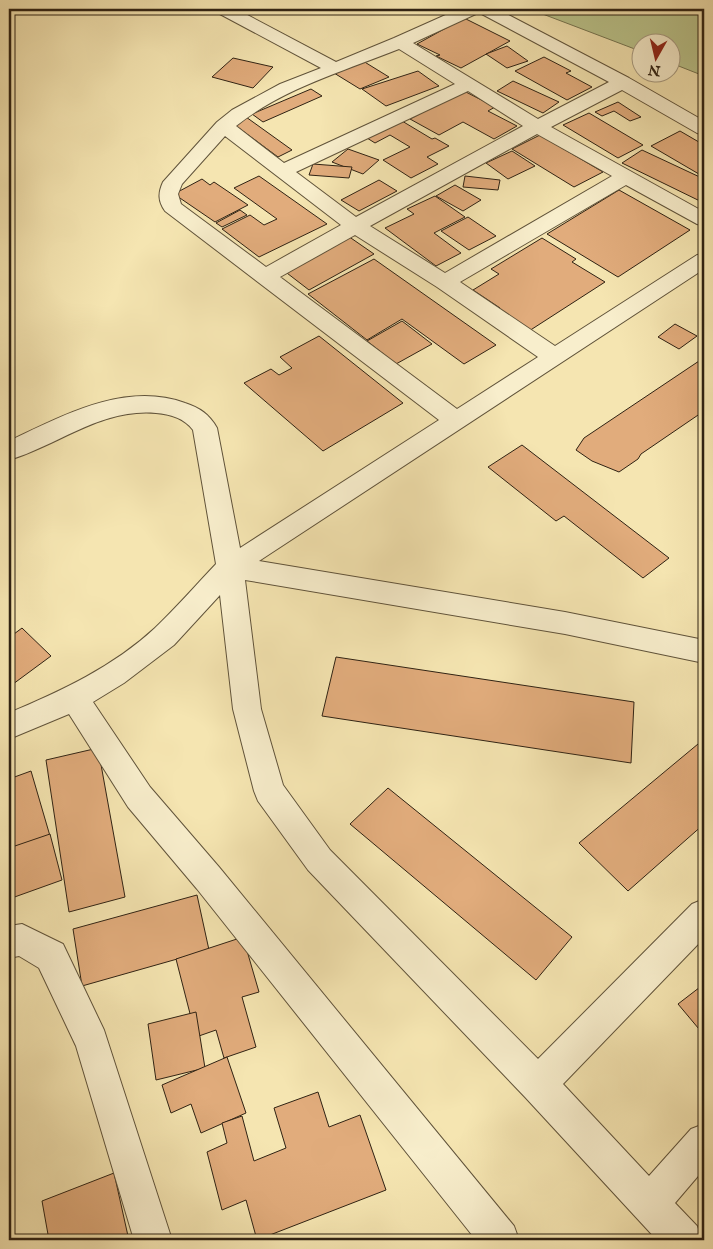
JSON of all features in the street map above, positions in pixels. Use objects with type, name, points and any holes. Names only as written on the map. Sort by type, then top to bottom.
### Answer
[{"type":"street","points":[[224,9],[335,68]]},
{"type":"street","points":[[456,420],[172,207],[168,194],[173,182],[224,126],[239,114],[286,88],[400,42],[472,9]]},
{"type":"street","points":[[485,9],[623,82],[704,129]]},
{"type":"street","points":[[400,42],[538,126],[704,220]]},
{"type":"street","points":[[264,277],[538,126],[623,82]]},
{"type":"street","points":[[282,171],[469,84]]},
{"type":"street","points":[[224,126],[355,226],[445,282],[555,357]]},
{"type":"street","points":[[445,282],[627,176]]},
{"type":"street","points":[[9,726],[74,698],[114,675],[164,637],[230,567],[704,260]]},
{"type":"street","points":[[9,452],[109,409],[140,404],[162,404],[193,414],[205,428],[230,567],[247,709],[269,791],[319,860],[538,1084],[683,1240]]},
{"type":"street","points":[[230,567],[566,622],[704,652]]},
{"type":"street","points":[[74,698],[139,797],[208,878],[500,1240]]},
{"type":"street","points":[[538,1084],[704,915]]},
{"type":"street","points":[[9,942],[22,940],[51,956],[92,1042],[153,1240]]},
{"type":"street","points":[[649,1204],[704,1142]]},
{"type":"green space","points":[[535,9],[704,9],[704,76],[680,67],[680,32],[630,32],[630,47],[540,13]]},
{"type":"building","points":[[464,18],[510,41],[461,68],[417,44]]},
{"type":"building","points":[[507,46],[528,61],[507,68],[486,54]]},
{"type":"building","points":[[544,57],[571,71],[566,73],[592,87],[567,100],[515,71]]},
{"type":"building","points":[[233,58],[273,67],[253,88],[212,77]]},
{"type":"building","points":[[363,61],[389,77],[360,89],[334,73]]},
{"type":"building","points":[[418,71],[439,86],[386,106],[362,89]]},
{"type":"building","points":[[513,81],[559,102],[543,113],[497,91]]},
{"type":"building","points":[[311,89],[322,96],[263,122],[252,114]]},
{"type":"building","points":[[464,91],[495,107],[488,111],[517,126],[494,139],[463,122],[439,135],[410,119]]},
{"type":"building","points":[[618,102],[641,117],[630,121],[614,111],[602,116],[595,112]]},
{"type":"building","points":[[589,113],[643,145],[618,158],[563,125]]},
{"type":"building","points":[[246,117],[292,150],[278,157],[232,123]]},
{"type":"building","points":[[402,121],[432,139],[435,138],[449,146],[427,157],[438,164],[411,178],[383,160],[410,147],[390,135],[375,143],[367,138]]},
{"type":"building","points":[[680,131],[704,145],[704,177],[651,146]]},
{"type":"building","points":[[540,135],[603,172],[574,187],[512,149]]},
{"type":"building","points":[[348,149],[379,160],[363,174],[332,162]]},
{"type":"building","points":[[642,150],[704,179],[704,203],[622,163]]},
{"type":"building","points":[[512,151],[535,166],[508,179],[486,163]]},
{"type":"building","points":[[313,164],[352,167],[349,178],[309,175]]},
{"type":"building","points":[[259,176],[327,224],[259,257],[222,229],[250,215],[264,225],[277,219],[234,188]]},
{"type":"building","points":[[465,176],[500,180],[498,190],[463,187]]},
{"type":"building","points":[[202,179],[210,185],[214,182],[248,205],[215,222],[174,194]]},
{"type":"building","points":[[379,180],[397,191],[359,211],[341,200]]},
{"type":"building","points":[[455,185],[481,200],[463,211],[436,196]]},
{"type":"building","points":[[619,190],[690,230],[618,277],[547,234]]},
{"type":"building","points":[[435,196],[465,217],[434,233],[461,253],[436,266],[385,228],[414,214],[407,209]]},
{"type":"building","points":[[240,210],[247,215],[222,227],[216,223]]},
{"type":"building","points":[[468,217],[496,236],[469,250],[441,231]]},
{"type":"building","points":[[348,236],[374,254],[309,290],[283,270]]},
{"type":"building","points":[[542,238],[576,259],[572,262],[605,282],[529,331],[497,310],[500,308],[473,290],[499,274],[491,269]]},
{"type":"building","points":[[374,259],[496,345],[464,364],[402,319],[367,340],[308,294]]},
{"type":"building","points":[[402,321],[432,344],[396,364],[367,341]]},
{"type":"building","points":[[675,324],[697,336],[679,349],[658,337]]},
{"type":"building","points":[[319,336],[403,403],[323,451],[244,383],[271,369],[279,375],[292,368],[280,357]]},
{"type":"building","points":[[702,359],[704,360],[704,411],[641,454],[638,459],[619,472],[592,461],[576,450],[584,438]]},
{"type":"building","points":[[522,445],[669,558],[643,578],[564,516],[556,521],[488,467]]},
{"type":"building","points":[[22,628],[51,656],[9,687],[9,629],[14,634]]},
{"type":"building","points":[[336,657],[634,702],[631,763],[322,716]]},
{"type":"building","points":[[704,739],[704,824],[628,891],[579,843]]},
{"type":"building","points":[[98,748],[125,897],[69,912],[46,760]]},
{"type":"building","points":[[31,771],[50,836],[9,852],[9,779]]},
{"type":"building","points":[[388,788],[572,937],[536,980],[350,824]]},
{"type":"building","points":[[50,834],[62,880],[9,899],[9,848]]},
{"type":"building","points":[[197,895],[209,950],[82,986],[73,929]]},
{"type":"building","points":[[243,937],[259,992],[242,997],[256,1047],[224,1058],[216,1030],[196,1037],[176,959]]},
{"type":"building","points":[[704,984],[704,1035],[678,1004]]},
{"type":"building","points":[[196,1012],[205,1068],[156,1080],[148,1024]]},
{"type":"building","points":[[227,1057],[246,1113],[201,1133],[191,1104],[171,1113],[162,1085]]},
{"type":"building","points":[[318,1092],[329,1127],[360,1115],[386,1190],[257,1240],[246,1200],[222,1210],[207,1152],[227,1143],[222,1123],[242,1116],[254,1161],[286,1148],[274,1108]]},
{"type":"building","points":[[114,1173],[128,1236],[118,1240],[49,1240],[42,1201]]}]
